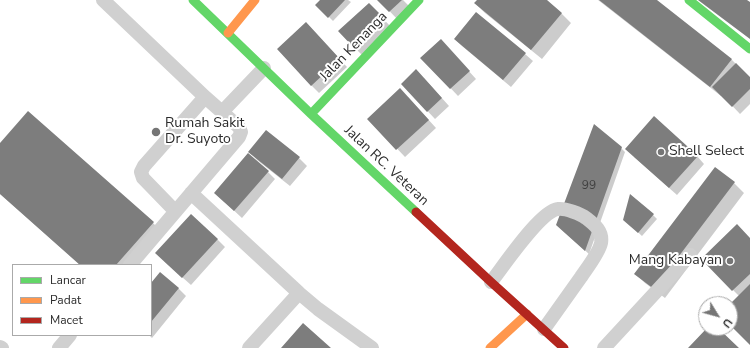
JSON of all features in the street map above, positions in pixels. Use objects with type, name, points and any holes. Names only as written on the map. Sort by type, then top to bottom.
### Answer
[{"type":"main road","name":"Jalan RC. Veteran","points":[[193,0],[228,32],[310,114],[564,348]]},
{"type":"main road","points":[[228,32],[255,0]]},
{"type":"main road","name":"Jalan Kenanga","points":[[310,114],[419,0]]},
{"type":"main road","points":[[689,0],[750,49]]},
{"type":"main road","points":[[490,348],[527,314]]},
{"type":"lane","points":[[103,0],[205,97],[239,126],[241,132],[239,137],[131,264]]},
{"type":"lane","points":[[222,112],[264,68]]},
{"type":"lane","points":[[175,211],[143,178],[141,172],[144,166],[205,97]]},
{"type":"lane","points":[[191,193],[299,293],[372,348]]},
{"type":"lane","points":[[491,282],[534,226],[554,210],[568,210],[584,217],[596,225],[601,236],[600,247],[590,264],[544,329]]},
{"type":"lane","points":[[604,348],[690,255]]},
{"type":"lane","points":[[249,348],[299,293]]},
{"type":"lane","points":[[60,348],[69,336]]},
{"type":"building","points":[[320,0],[345,0],[328,18],[315,5]]},
{"type":"building","points":[[377,0],[402,0],[389,12]]},
{"type":"building","points":[[477,0],[547,0],[562,13],[531,50],[474,3]]},
{"type":"building","points":[[599,0],[657,0],[732,59],[710,87]]},
{"type":"building","points":[[698,0],[747,0],[750,2],[750,39]]},
{"type":"building","points":[[369,3],[386,20],[355,49],[338,31]]},
{"type":"building","points":[[476,12],[526,53],[503,80],[454,39]]},
{"type":"building","points":[[306,22],[340,59],[311,86],[277,49]]},
{"type":"building","points":[[441,39],[470,71],[450,89],[420,58]]},
{"type":"building","points":[[736,63],[750,77],[750,89],[732,107],[712,87]]},
{"type":"building","points":[[416,69],[442,98],[427,112],[401,84]]},
{"type":"building","points":[[400,88],[429,120],[396,150],[367,119]]},
{"type":"building","points":[[28,111],[154,222],[117,264],[79,264],[0,194],[0,143]]},
{"type":"building","name":"Shell Select","points":[[654,116],[698,156],[669,188],[625,149]]},
{"type":"building","points":[[594,124],[622,147],[585,251],[556,225]]},
{"type":"building","points":[[266,130],[300,157],[282,179],[248,152]]},
{"type":"building","points":[[248,153],[269,171],[234,211],[214,193]]},
{"type":"building","points":[[715,167],[735,182],[654,289],[634,274]]},
{"type":"building","points":[[630,194],[654,214],[638,233],[623,220]]},
{"type":"building","points":[[191,214],[218,239],[182,278],[155,253]]},
{"type":"building","points":[[737,224],[750,238],[750,274],[732,291],[701,259]]},
{"type":"building","points":[[160,272],[179,288],[152,321],[152,282]]},
{"type":"building","points":[[750,284],[750,345],[738,333],[738,296]]},
{"type":"building","points":[[303,323],[331,348],[281,348]]},
{"type":"building","points":[[699,336],[726,336],[739,348],[688,348]]},
{"type":"traffic: fast","points":[[193,0],[311,114],[416,212]]},
{"type":"traffic: fast","points":[[311,114],[419,0]]},
{"type":"traffic: fast","points":[[689,0],[750,49]]},
{"type":"traffic: slow","points":[[228,33],[255,0]]},
{"type":"traffic: slow","points":[[490,348],[527,314]]},
{"type":"traffic: jam","points":[[416,212],[564,348]]},
{"type":"place","name":"Rumah Sakit Dr. Suyoto","points":[[156,132]]},
{"type":"place","name":"Shell Select","points":[[661,152]]},
{"type":"place","name":"Mang Kabayan","points":[[730,261]]}]
